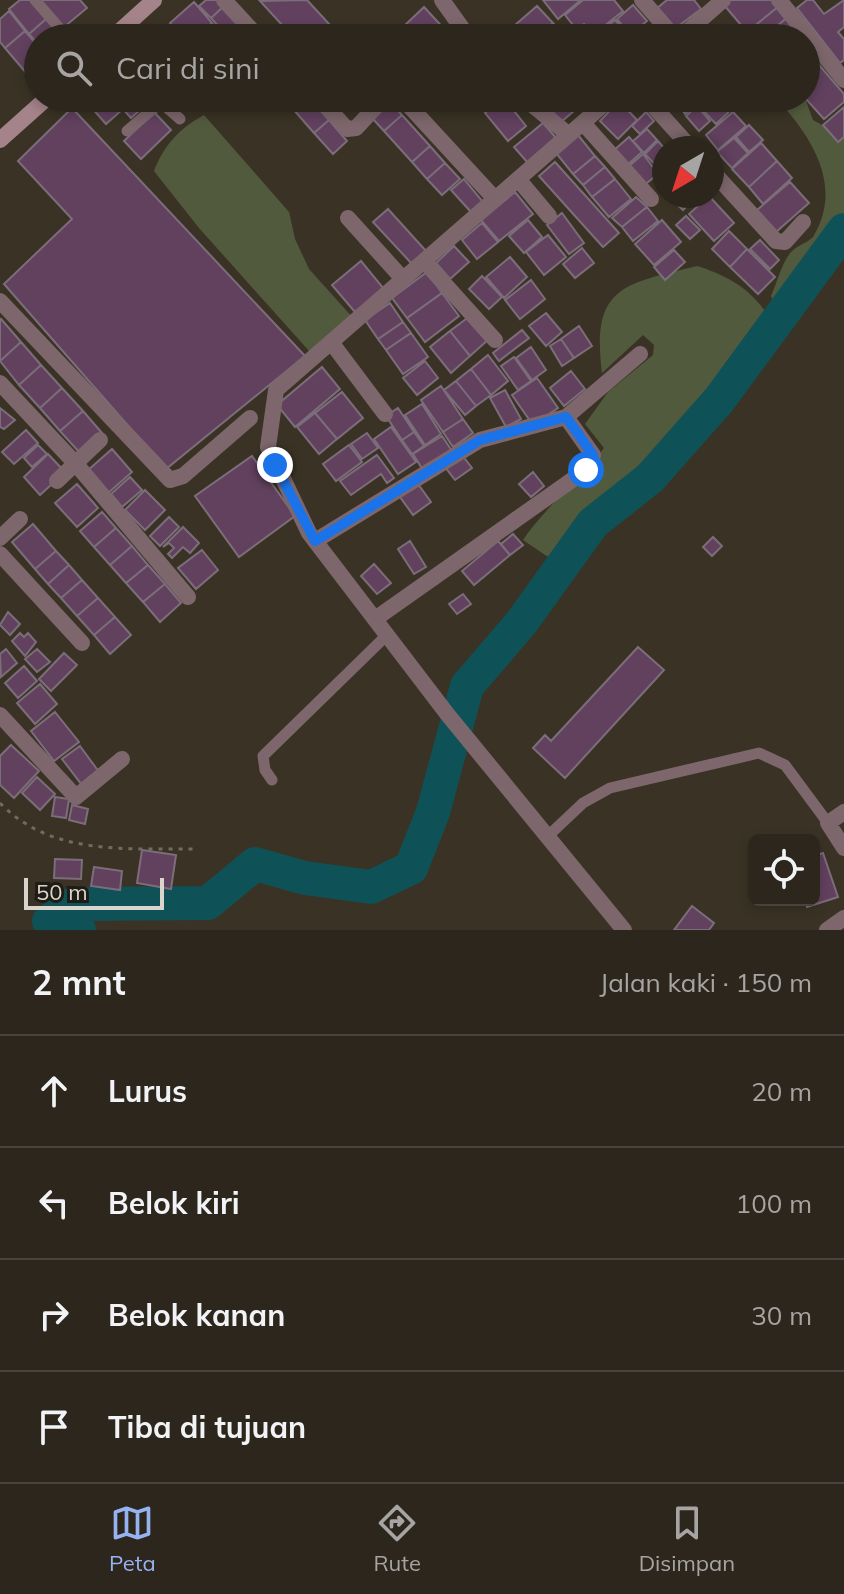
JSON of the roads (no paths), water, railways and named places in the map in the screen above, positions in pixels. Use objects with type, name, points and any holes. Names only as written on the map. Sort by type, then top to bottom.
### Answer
[{"type":"main road","points":[[127,24],[154,0]]},
{"type":"main road","points":[[0,140],[31,112]]},
{"type":"street","points":[[224,0],[246,24]]},
{"type":"street","points":[[442,0],[459,24]]},
{"type":"street","points":[[642,0],[665,24]]},
{"type":"street","points":[[695,24],[723,0]]},
{"type":"street","points":[[779,0],[798,24]]},
{"type":"street","points":[[820,51],[844,80]]},
{"type":"street","points":[[332,112],[347,129],[356,128],[371,112]]},
{"type":"street","points":[[415,112],[495,199]]},
{"type":"street","points":[[541,112],[569,135]]},
{"type":"street","points":[[595,112],[276,390],[268,447],[315,541],[448,715],[624,930]]},
{"type":"street","points":[[659,112],[680,136]]},
{"type":"street","points":[[583,123],[651,199]]},
{"type":"street","points":[[518,179],[549,216]]},
{"type":"street","points":[[724,184],[776,241],[785,242],[803,222]]},
{"type":"street","points":[[348,218],[403,279]]},
{"type":"street","points":[[424,261],[495,340]]},
{"type":"street","points":[[0,301],[165,478],[175,480],[183,476],[250,418]]},
{"type":"street","points":[[331,342],[385,414]]},
{"type":"street","points":[[315,541],[480,440],[566,417],[640,354]]},
{"type":"street","points":[[0,383],[76,464],[188,597]]},
{"type":"street","points":[[375,619],[589,468],[593,455],[566,417]]},
{"type":"street","points":[[57,481],[100,440]]},
{"type":"street","points":[[0,538],[20,519]]},
{"type":"street","points":[[0,554],[82,643]]},
{"type":"street","points":[[0,715],[76,797],[122,759]]},
{"type":"street","points":[[844,812],[828,823],[844,848]]},
{"type":"street","points":[[827,930],[844,918]]},
{"type":"lane","points":[[35,0],[56,24]]},
{"type":"lane","points":[[127,131],[146,112]]},
{"type":"lane","points":[[172,112],[180,119]]},
{"type":"lane","points":[[272,780],[265,770],[263,756],[387,635]]},
{"type":"lane","points":[[548,836],[583,803],[610,788],[759,753],[785,765],[828,823]]},
{"type":"waterway","points":[[79,930],[49,921],[73,904],[208,903],[255,864],[305,878],[371,887],[411,868],[433,812],[467,686],[521,623],[593,523],[650,478],[719,400],[844,230]]}]
